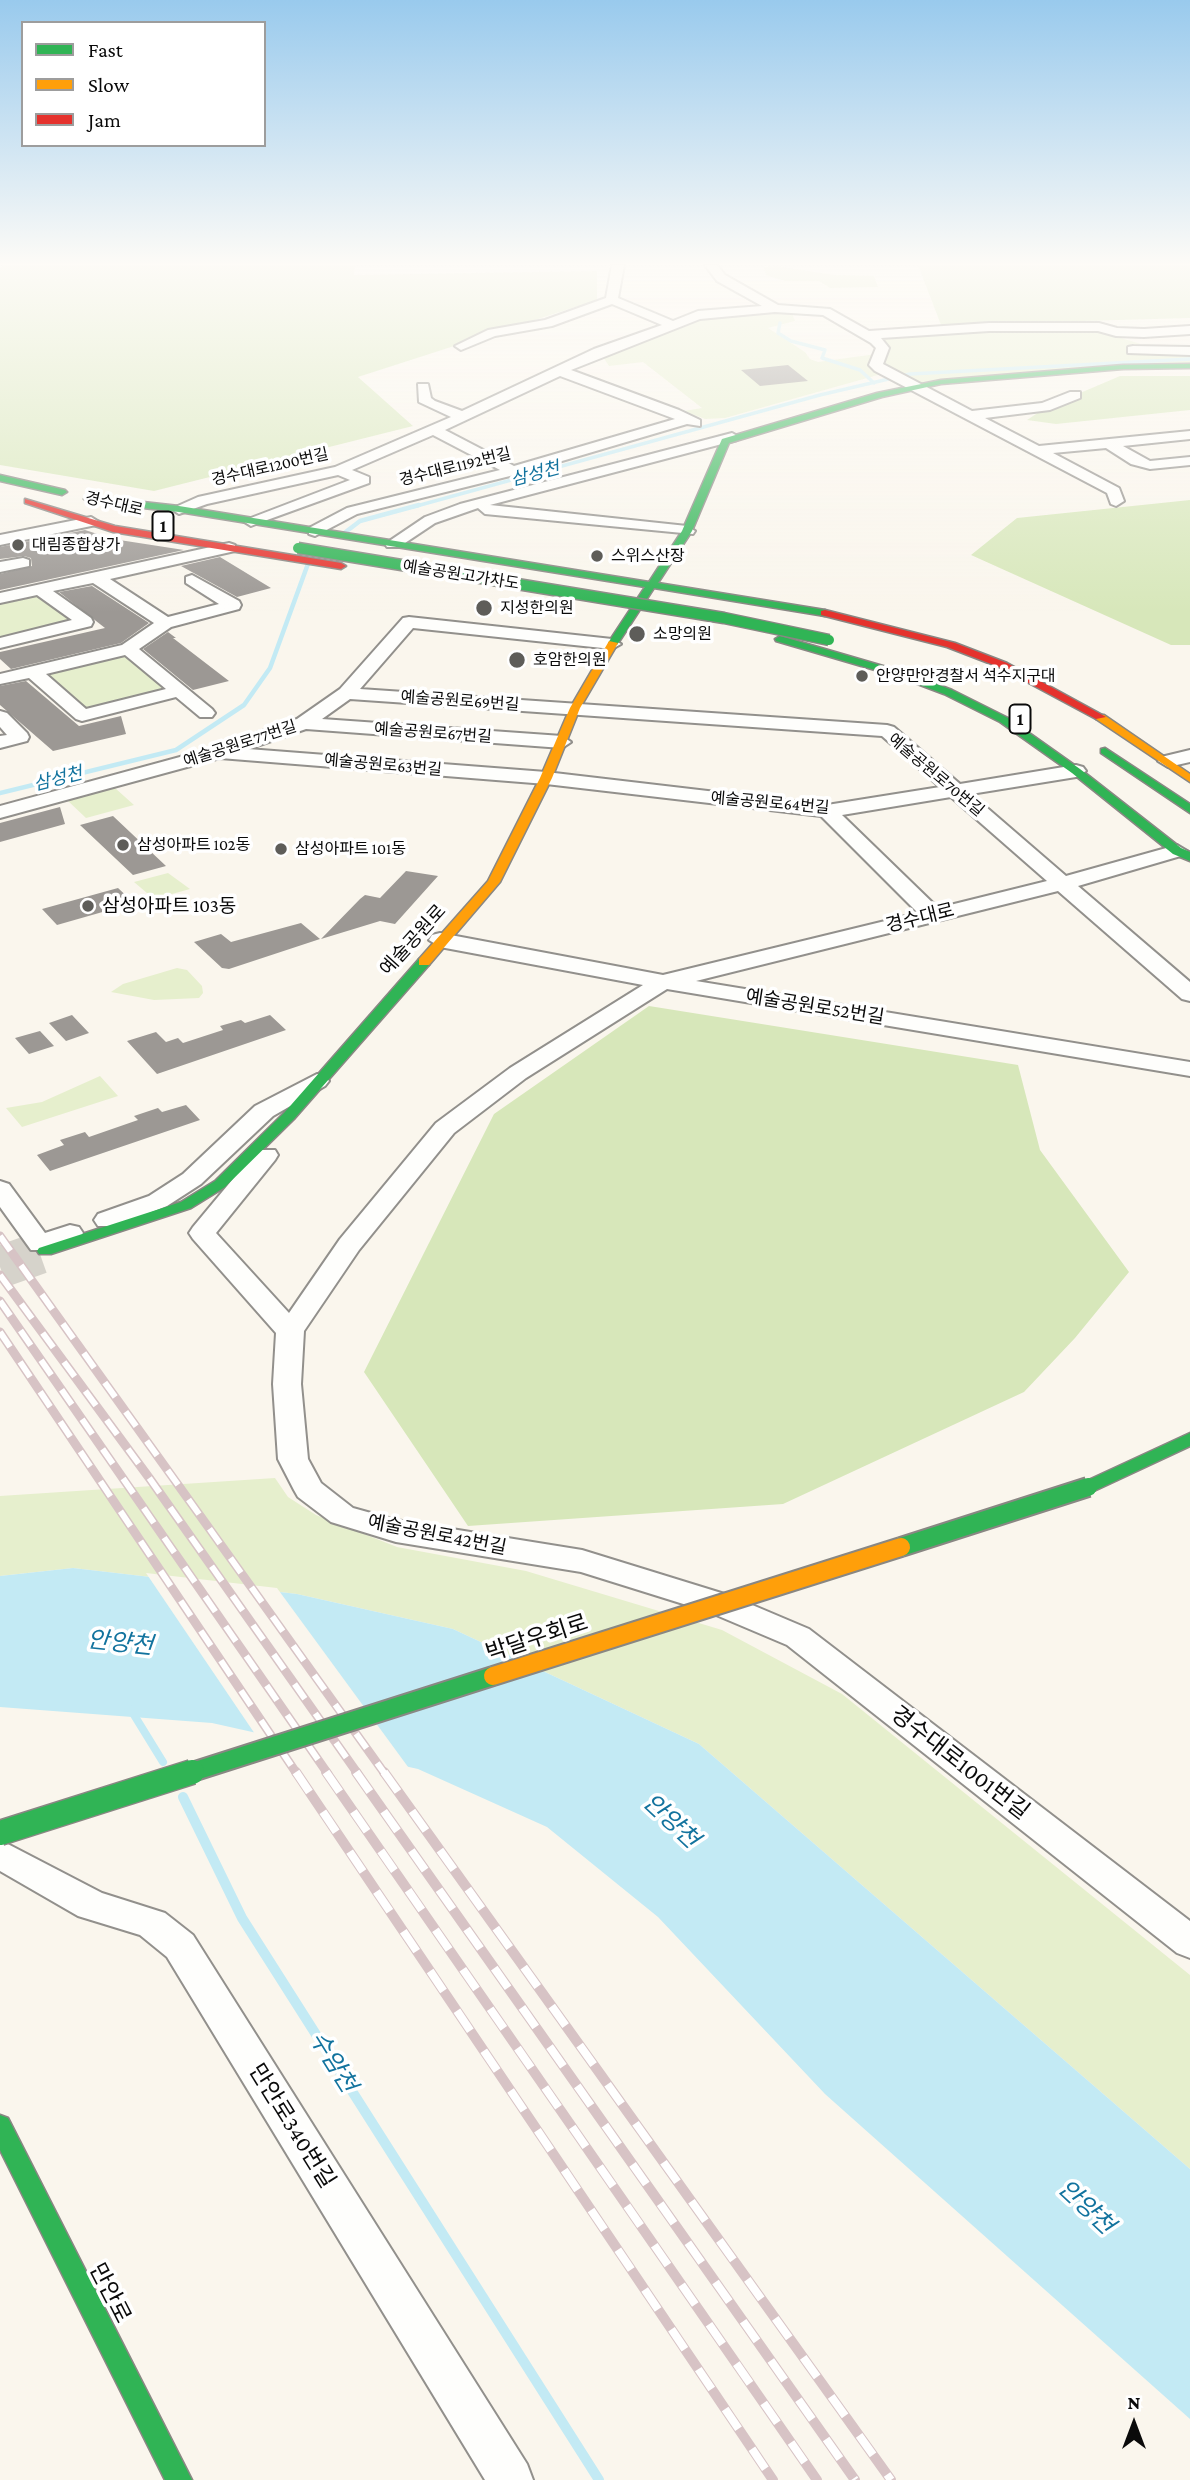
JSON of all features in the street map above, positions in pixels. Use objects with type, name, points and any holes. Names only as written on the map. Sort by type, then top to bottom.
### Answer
[{"type":"main road","points":[[728,435],[915,385],[950,381]]},
{"type":"main road","name":"예술공원로","points":[[46,1251],[186,1205],[220,1184],[289,1116],[440,940],[495,882],[546,778],[574,709],[631,614],[687,531],[720,447],[728,435]]},
{"type":"main road","name":"경수대로","points":[[0,478],[158,515],[310,542]]},
{"type":"main road","name":"경수대로","points":[[9,498],[310,542]]},
{"type":"main road","points":[[89,499],[179,509],[251,521],[310,542],[355,568],[756,633],[822,649],[903,675],[948,692],[1004,720],[1076,771],[1183,854]]},
{"type":"main road","points":[[28,501],[91,522],[229,548],[310,542],[386,542],[652,582],[822,612],[950,645],[1003,665],[1082,705],[1168,761],[1190,779]]},
{"type":"main road","name":"예술공원고가차도","points":[[310,542],[835,636]]},
{"type":"main road","name":"1","points":[[835,636],[889,647]]},
{"type":"main road","name":"1","points":[[835,636],[951,684],[1019,718],[1129,791]]},
{"type":"main road","points":[[1091,741],[1190,809]]},
{"type":"main road","points":[[1088,1487],[1190,1439]]},
{"type":"main road","points":[[1088,1487],[1152,1475]]},
{"type":"main road","name":"박달우회로","points":[[0,1833],[1088,1487]]},
{"type":"main road","name":"만안로","points":[[0,2126],[179,2480]]},
{"type":"street","name":"경수대로1200번길","points":[[179,509],[203,500],[339,470],[434,430],[539,381]]},
{"type":"street","points":[[585,381],[728,435]]},
{"type":"street","points":[[906,381],[1114,491],[1116,501]]},
{"type":"street","points":[[423,387],[424,399],[430,404],[461,416]]},
{"type":"street","points":[[973,415],[1045,407],[1074,395]]},
{"type":"street","name":"경수대로1192번길","points":[[310,542],[352,511],[692,422]]},
{"type":"street","points":[[434,430],[513,471]]},
{"type":"street","points":[[386,542],[430,520],[466,507],[728,435]]},
{"type":"street","points":[[1040,450],[1190,435]]},
{"type":"street","points":[[1109,443],[1136,461],[1150,465],[1186,464]]},
{"type":"street","points":[[251,521],[364,480],[339,470]]},
{"type":"street","points":[[466,507],[687,531]]},
{"type":"street","points":[[0,540],[91,522]]},
{"type":"street","points":[[174,560],[187,541]]},
{"type":"street","points":[[0,598],[229,548]]},
{"type":"street","points":[[0,568],[23,563]]},
{"type":"street","points":[[96,577],[165,623]]},
{"type":"street","points":[[0,679],[128,649],[165,623],[233,605],[192,580]]},
{"type":"street","points":[[0,643],[85,622],[39,589]]},
{"type":"street","name":"예술공원로77번길","points":[[0,812],[220,752],[304,723],[346,693],[409,622],[612,644]]},
{"type":"street","points":[[128,649],[206,713]]},
{"type":"street","points":[[32,671],[82,715],[180,691]]},
{"type":"street","name":"예술공원로69번길","points":[[346,693],[574,709]]},
{"type":"street","name":"예술공원로70번길","points":[[574,709],[887,731],[1190,995]]},
{"type":"street","points":[[0,718],[20,737],[0,742]]},
{"type":"street","name":"예술공원로67번길","points":[[304,723],[562,742]]},
{"type":"street","name":"예술공원로63번길","points":[[220,752],[546,778]]},
{"type":"street","points":[[1168,761],[1190,756]]},
{"type":"street","name":"예술공원로64번길","points":[[546,778],[827,811],[1076,771]]},
{"type":"street","points":[[827,811],[933,915]]},
{"type":"street","name":"경수대로","points":[[663,982],[1183,854]]},
{"type":"street","name":"예술공원로52번길","points":[[440,940],[663,982],[1190,1069]]},
{"type":"street","points":[[319,1080],[306,1110],[202,1233],[290,1331],[349,1245],[445,1128],[518,1073],[663,982]]},
{"type":"street","points":[[0,1189],[40,1244],[158,1201],[192,1179],[264,1111],[319,1080]]},
{"type":"street","name":"예술공원로42번길","points":[[290,1331],[287,1384],[293,1459],[309,1490],[342,1516],[396,1531],[582,1561],[720,1604]]},
{"type":"street","name":"경수대로1001번길","points":[[720,1604],[798,1637],[1190,1942]]},
{"type":"street","name":"만안로340번길","points":[[0,1854],[91,1905],[152,1924],[180,1946],[512,2480]]},
{"type":"green space","points":[[0,381],[362,381],[413,426],[154,491],[0,465]]},
{"type":"green space","points":[[667,381],[858,381],[725,418],[705,419],[684,411],[702,408]]},
{"type":"green space","points":[[907,381],[986,381],[918,386]]},
{"type":"green space","points":[[1109,381],[1190,381],[1190,410],[1056,424],[1027,420],[1045,408]]},
{"type":"green space","points":[[1190,500],[1190,645],[1171,645],[971,555],[1017,518]]},
{"type":"green space","points":[[39,589],[85,622],[0,643],[0,598]]},
{"type":"green space","points":[[128,649],[180,691],[82,715],[32,671]]},
{"type":"green space","points":[[115,788],[134,805],[86,818],[67,800]]},
{"type":"green space","points":[[168,873],[190,889],[154,899],[134,882]]},
{"type":"green space","points":[[177,968],[187,970],[202,986],[203,993],[199,998],[154,1000],[111,992],[123,984]]},
{"type":"green space","points":[[649,1006],[1018,1065],[1040,1150],[1129,1272],[1075,1338],[1024,1392],[783,1504],[468,1526],[364,1372],[494,1114]]},
{"type":"green space","points":[[100,1076],[118,1096],[22,1127],[6,1108],[42,1102]]},
{"type":"green space","points":[[275,1478],[288,1497],[316,1515],[397,1547],[526,1571],[722,1630],[842,1694],[1190,1975],[1190,2169],[699,1744],[453,1629],[297,1594],[73,1568],[0,1576],[0,1496]]},
{"type":"water","name":"안양천","points":[[73,1568],[297,1594],[453,1629],[699,1744],[1190,2169],[1190,2419],[825,2094],[658,1917],[547,1827],[418,1769],[212,1723],[0,1707],[0,1576]]},
{"type":"pier","points":[[146,1573],[277,1588],[411,1771],[257,1737]]},
{"type":"building","points":[[754,381],[808,381],[760,386]]},
{"type":"building","points":[[85,530],[113,539],[184,550],[0,590],[0,574],[32,566],[31,558],[24,556],[0,559],[0,547]]},
{"type":"building","points":[[220,557],[271,588],[237,597],[181,566]]},
{"type":"building","points":[[92,586],[149,623],[121,643],[11,669],[0,659],[0,652],[105,628],[59,592]]},
{"type":"building","points":[[168,632],[229,681],[193,690],[143,649]]},
{"type":"building","points":[[26,681],[79,726],[121,716],[126,734],[53,751],[0,705],[0,686]]},
{"type":"building","points":[[60,807],[65,824],[0,842],[0,823]]},
{"type":"building","name":"삼성아파트 102동","points":[[113,816],[166,866],[133,875],[80,825]]},
{"type":"building","points":[[406,871],[438,876],[395,924],[380,921],[321,939],[365,895],[380,898]]},
{"type":"building","name":"삼성아파트 103동","points":[[118,888],[134,903],[57,925],[42,909]]},
{"type":"building","points":[[301,923],[320,939],[229,969],[222,968],[194,942],[221,934],[231,942]]},
{"type":"building","points":[[72,1015],[89,1033],[66,1041],[49,1023]]},
{"type":"building","points":[[270,1015],[286,1030],[157,1074],[127,1041],[156,1032],[166,1042],[178,1038],[183,1043],[223,1030],[220,1026],[241,1020],[245,1023]]},
{"type":"building","points":[[40,1031],[54,1046],[29,1054],[15,1038]]},
{"type":"building","points":[[186,1105],[200,1120],[50,1171],[37,1155],[64,1145],[60,1140],[85,1132],[89,1137],[138,1120],[134,1116],[158,1108],[162,1112]]},
{"type":"waterway","name":"삼성천","points":[[873,383],[881,381]]},
{"type":"waterway","name":"삼성천","points":[[413,507],[873,383]]},
{"type":"waterway","name":"삼성천","points":[[343,534],[360,521],[419,505]]},
{"type":"waterway","name":"삼성천","points":[[0,793],[176,750],[244,705],[270,668],[309,561]]},
{"type":"waterway","name":"수암천","points":[[131,1710],[163,1762]]},
{"type":"waterway","name":"수암천","points":[[183,1797],[242,1918],[599,2480]]},
{"type":"tunnel","points":[[0,1267],[45,1251]]},
{"type":"railway","points":[[0,1236],[385,1774]]},
{"type":"railway","points":[[0,1275],[150,1479],[358,1774]]},
{"type":"railway","points":[[0,1301],[328,1774]]},
{"type":"railway","points":[[0,1332],[297,1774]]},
{"type":"railway","points":[[296,1772],[773,2480]]},
{"type":"railway","points":[[326,1772],[817,2480]]},
{"type":"railway","points":[[356,1772],[855,2480]]},
{"type":"railway","points":[[384,1772],[891,2480]]},
{"type":"traffic: fast","points":[[613,643],[687,531],[725,441],[880,395],[956,381]]},
{"type":"traffic: fast","points":[[0,478],[62,492]]},
{"type":"traffic: fast","points":[[89,499],[179,509],[825,613]]},
{"type":"traffic: fast","points":[[298,548],[724,618],[829,640]]},
{"type":"traffic: fast","points":[[780,639],[903,675],[948,692],[1004,720],[1076,771],[1177,851],[1190,857]]},
{"type":"traffic: fast","points":[[1105,751],[1190,809]]},
{"type":"traffic: fast","points":[[45,1251],[186,1205],[220,1184],[289,1116],[424,962]]},
{"type":"traffic: fast","points":[[1088,1487],[1190,1439]]},
{"type":"traffic: fast","points":[[901,1547],[1088,1487]]},
{"type":"traffic: fast","points":[[0,1833],[493,1676]]},
{"type":"traffic: fast","points":[[0,2126],[179,2480]]},
{"type":"traffic: slow","points":[[424,962],[494,882],[546,778],[575,708],[613,643]]},
{"type":"traffic: slow","points":[[1100,717],[1190,779]]},
{"type":"traffic: slow","points":[[493,1676],[901,1547]]},
{"type":"traffic: jam","points":[[28,501],[113,529],[341,566]]},
{"type":"traffic: jam","points":[[825,613],[951,645],[1003,665],[1100,717]]},
{"type":"place","name":"대림종합상가","points":[[18,545]]},
{"type":"place","name":"스위스산장","points":[[597,556]]},
{"type":"place","name":"지성한의원","points":[[484,608]]},
{"type":"place","name":"소망의원","points":[[637,634]]},
{"type":"place","name":"호암한의원","points":[[517,660]]},
{"type":"place","name":"안양만안경찰서 석수지구대","points":[[862,676]]},
{"type":"place","name":"삼성아파트 102동","points":[[123,845]]},
{"type":"place","name":"삼성아파트 101동","points":[[281,849]]},
{"type":"place","name":"삼성아파트 103동","points":[[88,906]]}]
